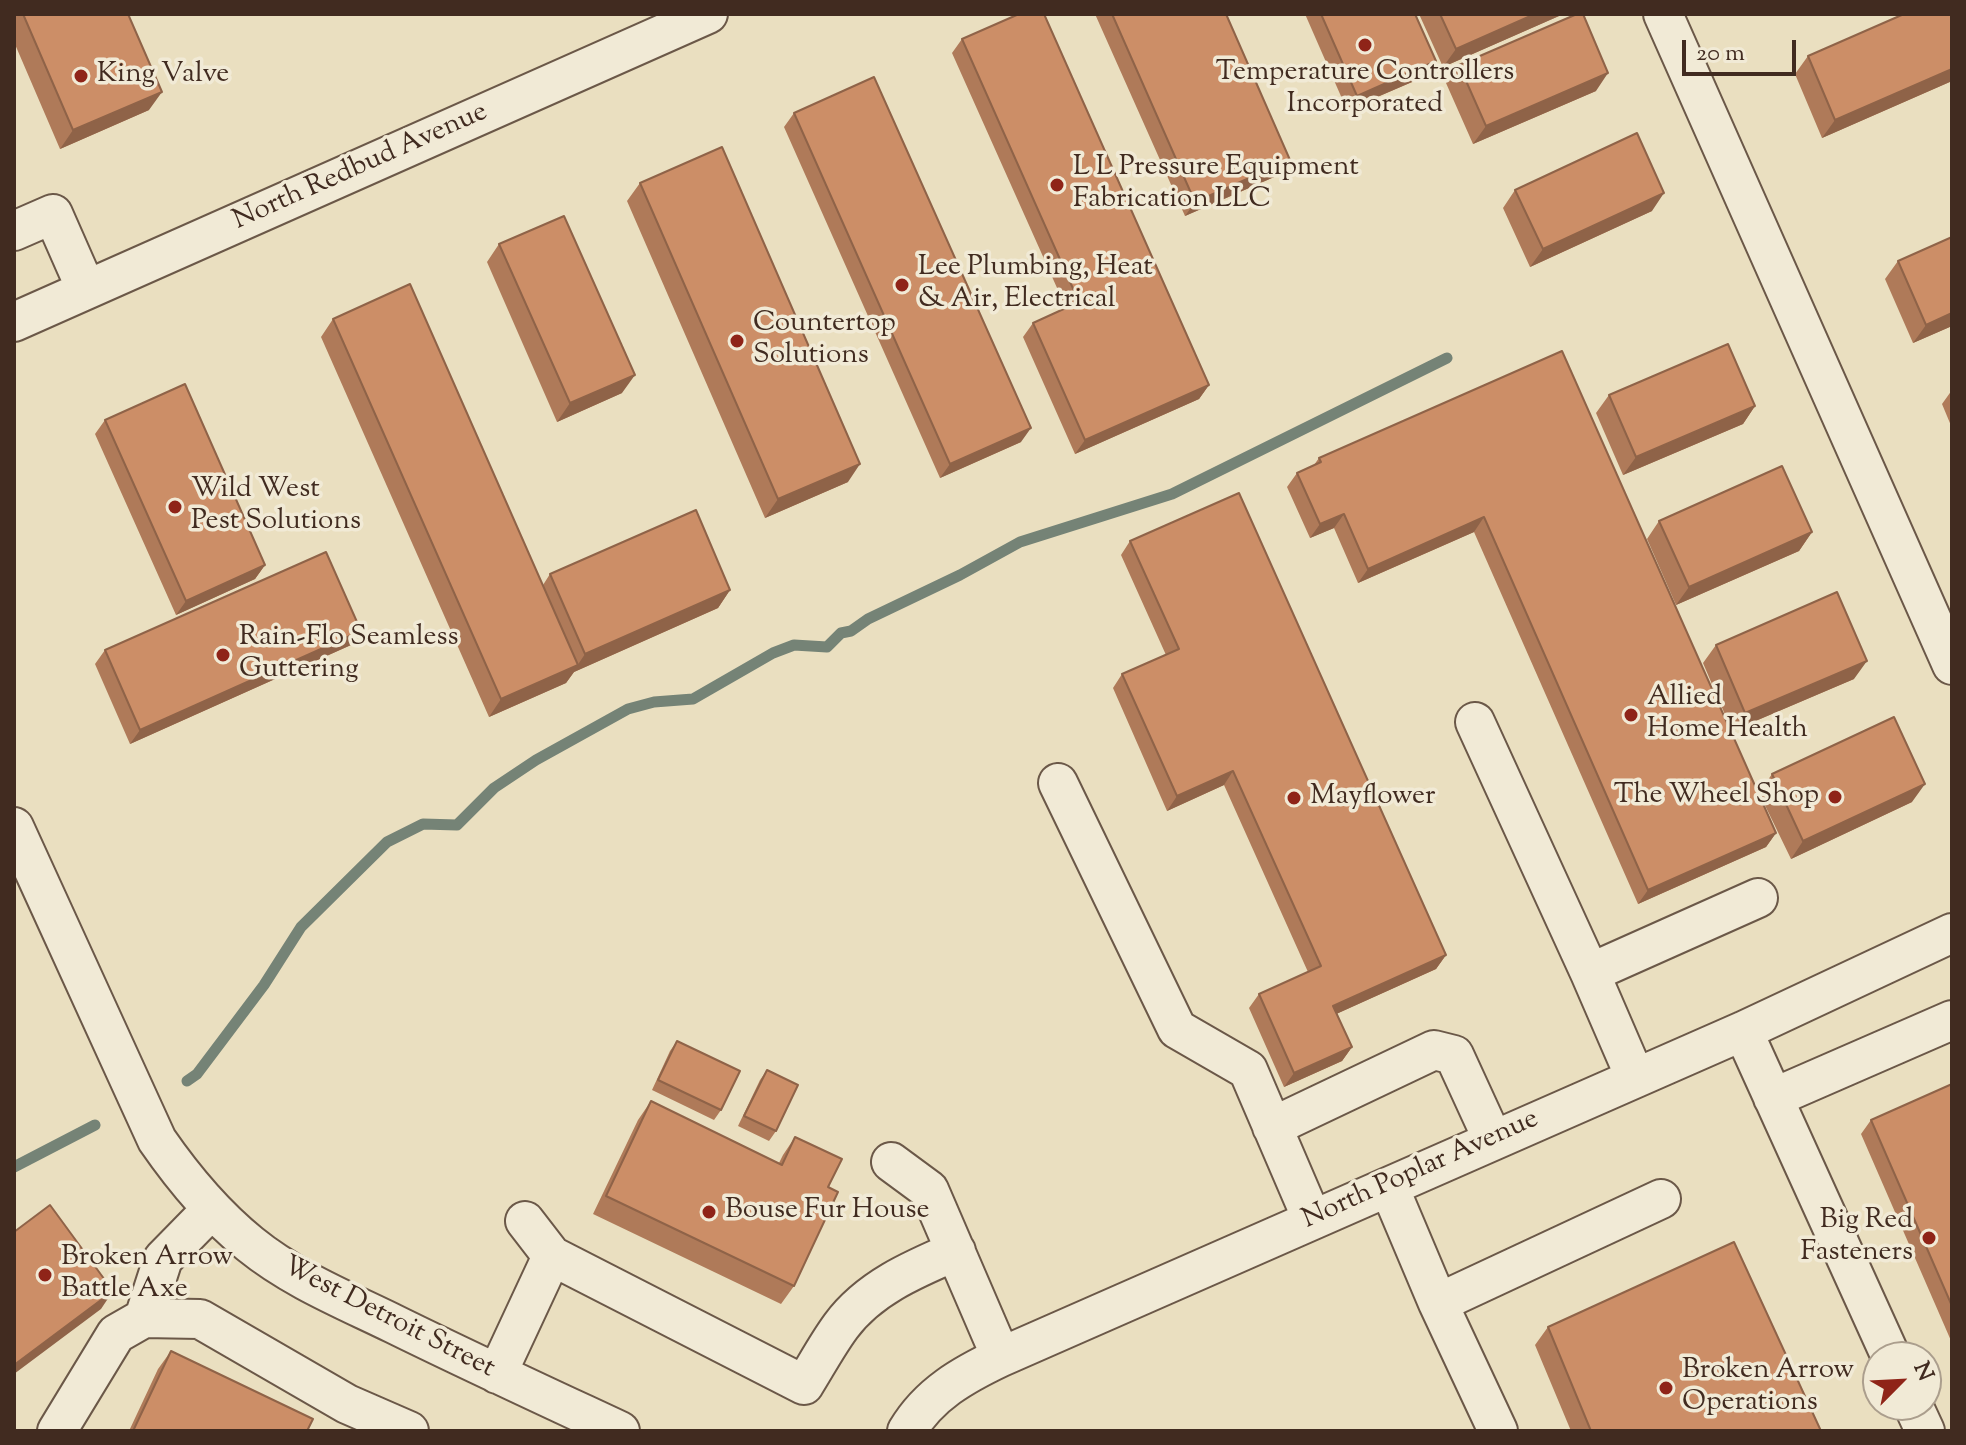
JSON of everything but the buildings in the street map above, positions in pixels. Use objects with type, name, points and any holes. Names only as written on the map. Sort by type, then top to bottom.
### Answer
[{"type":"street","name":"North Redbud Avenue","points":[[14,322],[708,14]]},
{"type":"street","points":[[1663,14],[1952,665]]},
{"type":"street","points":[[14,231],[53,214],[86,289]]},
{"type":"street","points":[[1475,722],[1635,1077]]},
{"type":"street","points":[[1058,783],[1177,1029],[1248,1070],[1312,1219]]},
{"type":"street","name":"West Detroit Street","points":[[14,827],[157,1140],[211,1210],[251,1245],[296,1277],[620,1431]]},
{"type":"street","points":[[1590,973],[1758,898]]},
{"type":"street","name":"North Poplar Avenue","points":[[907,1431],[938,1393],[968,1373],[1001,1357],[1950,939]]},
{"type":"street","points":[[1773,1098],[1952,1020]]},
{"type":"street","points":[[1743,1031],[1884,1341]]},
{"type":"street","points":[[1272,1127],[1434,1050],[1454,1055],[1493,1140]]},
{"type":"street","points":[[891,1162],[929,1190],[1001,1357]]},
{"type":"street","points":[[1389,1187],[1438,1303],[1498,1431]]},
{"type":"street","points":[[1438,1303],[1661,1199]]},
{"type":"street","points":[[144,1318],[163,1259],[211,1210]]},
{"type":"street","points":[[525,1221],[552,1256],[804,1385],[842,1324],[877,1290],[956,1251]]},
{"type":"street","points":[[497,1374],[552,1256]]},
{"type":"street","points":[[57,1431],[116,1334],[144,1318],[200,1319],[347,1404],[409,1431]]},
{"type":"waterway","points":[[187,1081],[197,1074],[264,985],[301,927],[387,842],[423,824],[457,825],[494,788],[536,760],[628,709],[654,702],[693,699],[773,653],[794,645],[827,647],[841,633],[851,631],[868,619],[1020,542],[1172,494],[1447,358]]},
{"type":"waterway","points":[[14,1167],[95,1125]]},
{"type":"place","name":"Temperature Controllers Incorporated","points":[[1365,45]]},
{"type":"place","name":"King Valve","points":[[81,76]]},
{"type":"place","name":"L L Pressure Equipment Fabrication LLC","points":[[1057,185]]},
{"type":"place","name":"Lee Plumbing, Heat & Air, Electrical","points":[[902,285]]},
{"type":"place","name":"Countertop Solutions","points":[[737,341]]},
{"type":"place","name":"Wild West Pest Solutions","points":[[175,507]]},
{"type":"place","name":"Rain-Flo Seamless Guttering","points":[[223,655]]},
{"type":"place","name":"Allied Home Health","points":[[1631,715]]},
{"type":"place","name":"The Wheel Shop","points":[[1835,797]]},
{"type":"place","name":"Mayflower","points":[[1294,798]]},
{"type":"place","name":"Bouse Fur House","points":[[709,1212]]},
{"type":"place","name":"Big Red Fasteners","points":[[1929,1238]]},
{"type":"place","name":"Broken Arrow Battle Axe","points":[[45,1275]]},
{"type":"place","name":"Broken Arrow Operations","points":[[1666,1388]]}]
